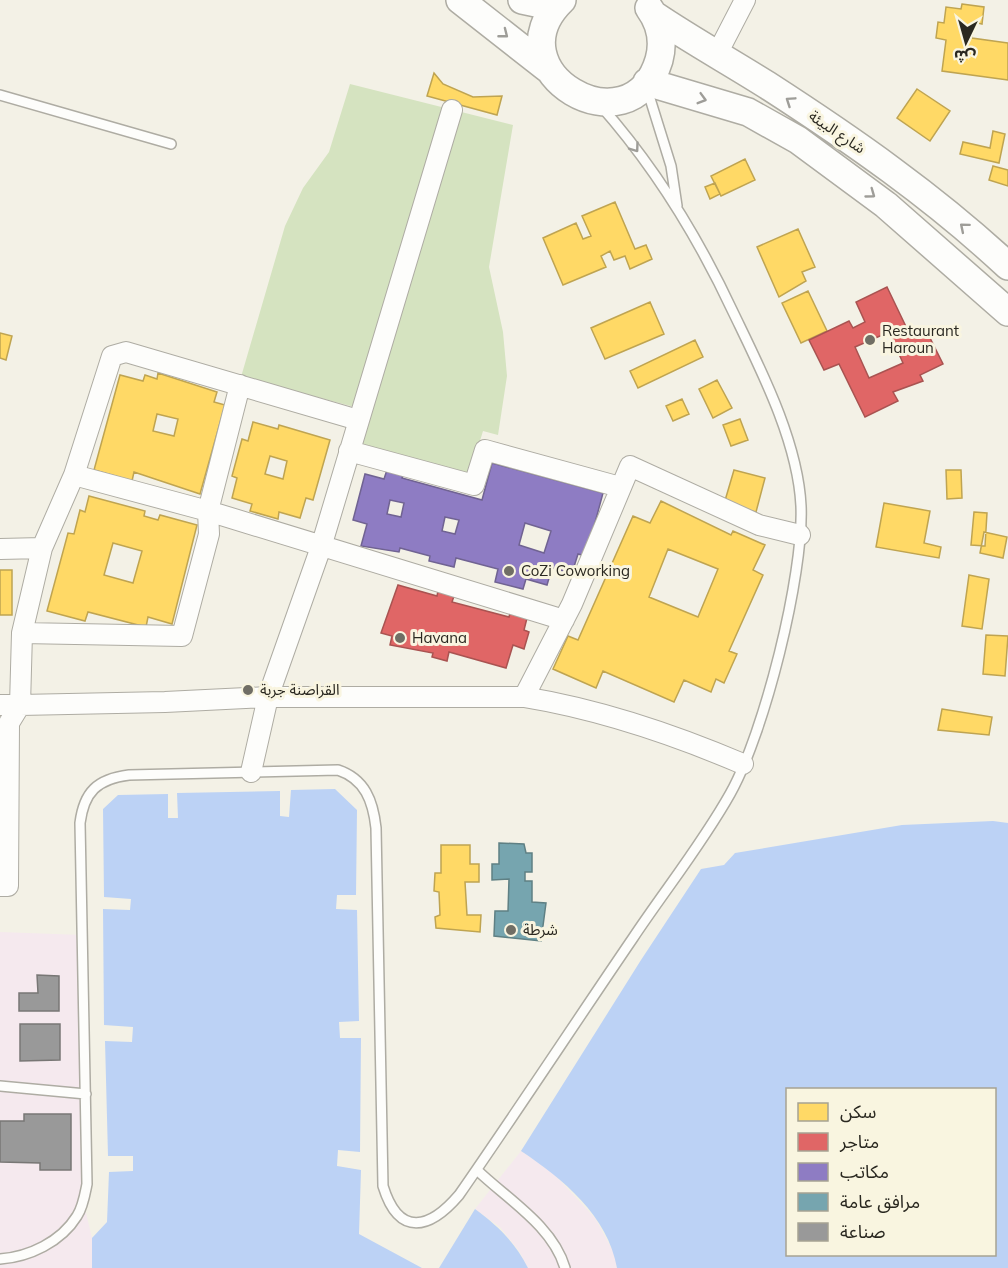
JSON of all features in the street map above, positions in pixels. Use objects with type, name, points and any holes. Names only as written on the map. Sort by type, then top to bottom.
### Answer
[{"type":"main road","points":[[460,0],[548,69],[560,86],[577,97],[598,102],[615,101],[632,95],[646,83],[656,69],[661,51],[661,32],[648,7]]},
{"type":"main road","points":[[522,0],[556,2],[546,21],[543,37],[543,53],[548,69]]},
{"type":"main road","name":"شارع البيئة","points":[[648,7],[716,56],[765,84],[913,183],[1008,266]]},
{"type":"main road","name":"شارع البيئة","points":[[646,83],[748,112],[798,140],[886,205],[1008,312]]},
{"type":"street","points":[[716,56],[745,0]]},
{"type":"street","points":[[251,772],[268,697],[321,547],[452,110]]},
{"type":"street","points":[[0,886],[8,886],[9,723],[20,705],[22,633],[42,548],[74,475],[112,356],[126,352],[358,420]]},
{"type":"street","points":[[22,633],[182,636],[209,534],[208,511],[240,385]]},
{"type":"street","points":[[349,451],[474,485],[485,450],[620,487]]},
{"type":"street","points":[[524,697],[564,620],[630,466],[759,525],[800,535]]},
{"type":"street","points":[[74,475],[208,511],[564,620]]},
{"type":"street","points":[[0,549],[42,548]]},
{"type":"street","points":[[0,705],[268,697],[524,697],[571,706],[706,748],[743,764]]},
{"type":"lane","points":[[646,83],[671,166],[677,209]]},
{"type":"lane","points":[[0,95],[171,144]]},
{"type":"lane","points":[[0,1258],[18,1257],[32,1252],[63,1232],[77,1216],[87,1184],[80,823],[85,799],[93,788],[116,776],[338,770],[350,774],[360,782],[374,807],[376,828],[382,1174],[387,1200],[402,1218],[414,1223],[426,1223],[438,1218],[477,1170],[730,794],[767,699],[792,591],[800,535],[801,505],[784,430],[754,355],[714,271],[677,209],[622,130],[598,102]]},
{"type":"lane","points":[[0,1086],[86,1094]]},
{"type":"lane","points":[[477,1170],[535,1221],[553,1243],[565,1268]]},
{"type":"shaded area","points":[[0,932],[82,935],[83,1200],[92,1238],[92,1268],[0,1268]]},
{"type":"shaded area","points":[[521,1151],[552,1172],[595,1218],[614,1253],[617,1268],[528,1268],[519,1251],[500,1227],[475,1209]]},
{"type":"green space","points":[[350,84],[513,125],[489,267],[503,332],[507,376],[498,435],[483,431],[469,477],[357,445],[366,410],[241,377],[285,226],[303,188],[329,152]]},
{"type":"water","points":[[335,789],[357,810],[356,895],[337,895],[336,909],[357,910],[359,1021],[339,1022],[340,1038],[361,1038],[360,1152],[338,1150],[337,1166],[361,1170],[359,1234],[422,1268],[92,1268],[92,1238],[107,1222],[109,1172],[133,1171],[133,1156],[108,1156],[105,1041],[132,1042],[133,1027],[104,1025],[103,909],[130,910],[131,899],[104,897],[103,809],[118,795],[168,794],[168,818],[178,818],[177,793],[280,791],[280,816],[289,817],[291,790]]},
{"type":"water","points":[[993,821],[1008,823],[1008,1268],[617,1268],[604,1232],[581,1200],[521,1151],[701,869],[724,865],[735,853],[902,825]]},
{"type":"water","points":[[475,1209],[505,1235],[528,1268],[439,1268]]},
{"type":"building: سكن","points":[[962,4],[984,7],[982,24],[974,22],[972,38],[1008,43],[1008,80],[942,71],[946,40],[936,38],[938,22],[944,23],[946,7],[961,9]]},
{"type":"building: سكن","points":[[434,73],[443,84],[473,97],[502,96],[497,115],[427,96]]},
{"type":"building: سكن","points":[[917,89],[950,111],[930,141],[897,118]]},
{"type":"building: سكن","points":[[993,131],[1005,134],[999,163],[960,154],[963,142],[990,148]]},
{"type":"building: سكن","points":[[745,159],[755,180],[721,196],[711,176]]},
{"type":"building: سكن","points":[[993,166],[1008,170],[1008,186],[989,180]]},
{"type":"building: سكن","points":[[715,183],[720,194],[710,199],[705,187]]},
{"type":"building: سكن","points":[[615,202],[635,249],[646,245],[652,259],[630,269],[625,256],[614,260],[610,251],[601,256],[606,267],[563,285],[543,238],[576,223],[583,239],[591,236],[582,216]]},
{"type":"building: سكن","points":[[798,229],[815,267],[802,272],[806,281],[779,297],[757,247]]},
{"type":"building: سكن","points":[[808,291],[827,331],[801,343],[782,303]]},
{"type":"building: سكن","points":[[650,302],[664,334],[605,359],[591,328]]},
{"type":"building: سكن","points":[[0,333],[12,336],[6,360],[0,358]]},
{"type":"building: سكن","points":[[695,340],[703,357],[638,388],[630,371]]},
{"type":"building: سكن","points":[[158,373],[217,392],[214,402],[225,405],[200,494],[134,472],[132,481],[94,470],[120,375],[143,381],[145,375],[157,379]],"holes":[[[157,414],[178,419],[174,436],[153,431]]]},
{"type":"building: سكن","points":[[717,380],[732,408],[713,418],[699,389]]},
{"type":"building: سكن","points":[[682,399],[689,414],[673,421],[666,406]]},
{"type":"building: سكن","points":[[740,419],[748,440],[731,446],[723,425]]},
{"type":"building: سكن","points":[[253,422],[278,429],[279,425],[330,440],[313,500],[306,498],[300,518],[279,512],[278,519],[250,511],[252,504],[232,498],[237,478],[232,476],[242,439],[248,441]],"holes":[[[270,456],[287,461],[283,479],[265,474]]]},
{"type":"building: سكن","points":[[734,470],[765,478],[756,512],[724,504]]},
{"type":"building: سكن","points":[[946,470],[961,470],[962,498],[947,499]]},
{"type":"building: سكن","points":[[89,496],[145,511],[144,516],[158,520],[160,515],[197,525],[172,624],[148,617],[146,627],[88,612],[85,621],[47,611],[68,533],[74,534],[80,510],[85,512]],"holes":[[[113,543],[142,551],[133,583],[104,575]]]},
{"type":"building: سكن","points":[[661,501],[731,535],[733,531],[765,545],[753,570],[763,575],[729,651],[737,654],[724,683],[716,679],[711,692],[684,680],[674,702],[603,671],[596,688],[553,669],[568,636],[578,640],[633,516],[650,523]],"holes":[[[668,549],[718,569],[698,617],[649,597]]]},
{"type":"building: سكن","points":[[884,503],[930,511],[924,543],[941,547],[939,558],[876,547]]},
{"type":"building: سكن","points":[[974,512],[987,513],[985,546],[971,545]]},
{"type":"building: سكن","points":[[984,532],[1007,537],[1003,558],[980,553]]},
{"type":"building: سكن","points":[[0,570],[12,570],[12,615],[0,615]]},
{"type":"building: سكن","points":[[969,575],[989,579],[982,629],[962,626]]},
{"type":"building: سكن","points":[[986,635],[1008,636],[1005,676],[983,674]]},
{"type":"building: سكن","points":[[942,709],[992,717],[989,735],[938,730]]},
{"type":"building: سكن","points":[[441,845],[470,845],[470,864],[479,864],[479,882],[465,882],[467,915],[481,915],[480,932],[436,928],[435,917],[440,915],[439,892],[434,891],[435,873],[441,873]]},
{"type":"building: متاجر","points":[[887,287],[911,337],[926,330],[943,364],[920,375],[923,381],[893,392],[898,401],[865,417],[839,364],[824,370],[809,340],[849,321],[853,328],[865,322],[856,302]],"holes":[[[889,332],[903,363],[869,378],[855,347]]]},
{"type":"building: متاجر","points":[[398,585],[437,596],[438,591],[454,596],[452,602],[509,617],[510,613],[527,618],[524,630],[529,632],[524,649],[513,645],[506,668],[449,652],[447,661],[432,657],[433,653],[390,645],[392,636],[381,633]]},
{"type":"building: مكاتب","points":[[492,463],[603,493],[586,556],[578,554],[572,573],[552,568],[547,585],[526,579],[523,589],[495,582],[498,569],[456,558],[454,567],[429,561],[430,556],[400,548],[399,552],[361,546],[367,524],[353,520],[365,474],[384,479],[387,470],[403,474],[402,478],[482,500]],"holes":[[[390,500],[404,503],[401,517],[387,514]],[[445,517],[459,520],[455,534],[442,531]],[[525,523],[551,531],[544,553],[519,545]]]},
{"type":"building: مرافق عامة","points":[[499,843],[524,844],[526,853],[532,853],[532,872],[525,872],[525,881],[532,881],[532,902],[546,903],[541,941],[494,936],[495,911],[508,911],[509,879],[492,880],[492,864],[499,864]]},
{"type":"building: صناعة","points":[[37,975],[59,976],[59,1011],[19,1011],[19,993],[38,993]]},
{"type":"building: صناعة","points":[[20,1024],[60,1024],[60,1060],[20,1061]]},
{"type":"building: صناعة","points":[[24,1114],[71,1114],[71,1170],[40,1170],[40,1163],[0,1162],[0,1121],[24,1121]]},
{"type":"place","name":"Restaurant Haroun","points":[[870,340]]},
{"type":"place","name":"CoZi Coworking","points":[[509,571]]},
{"type":"place","name":"Havana","points":[[400,638]]},
{"type":"place","name":"القراصنة جربة","points":[[248,690]]},
{"type":"place","name":"شرطة","points":[[511,930]]}]
